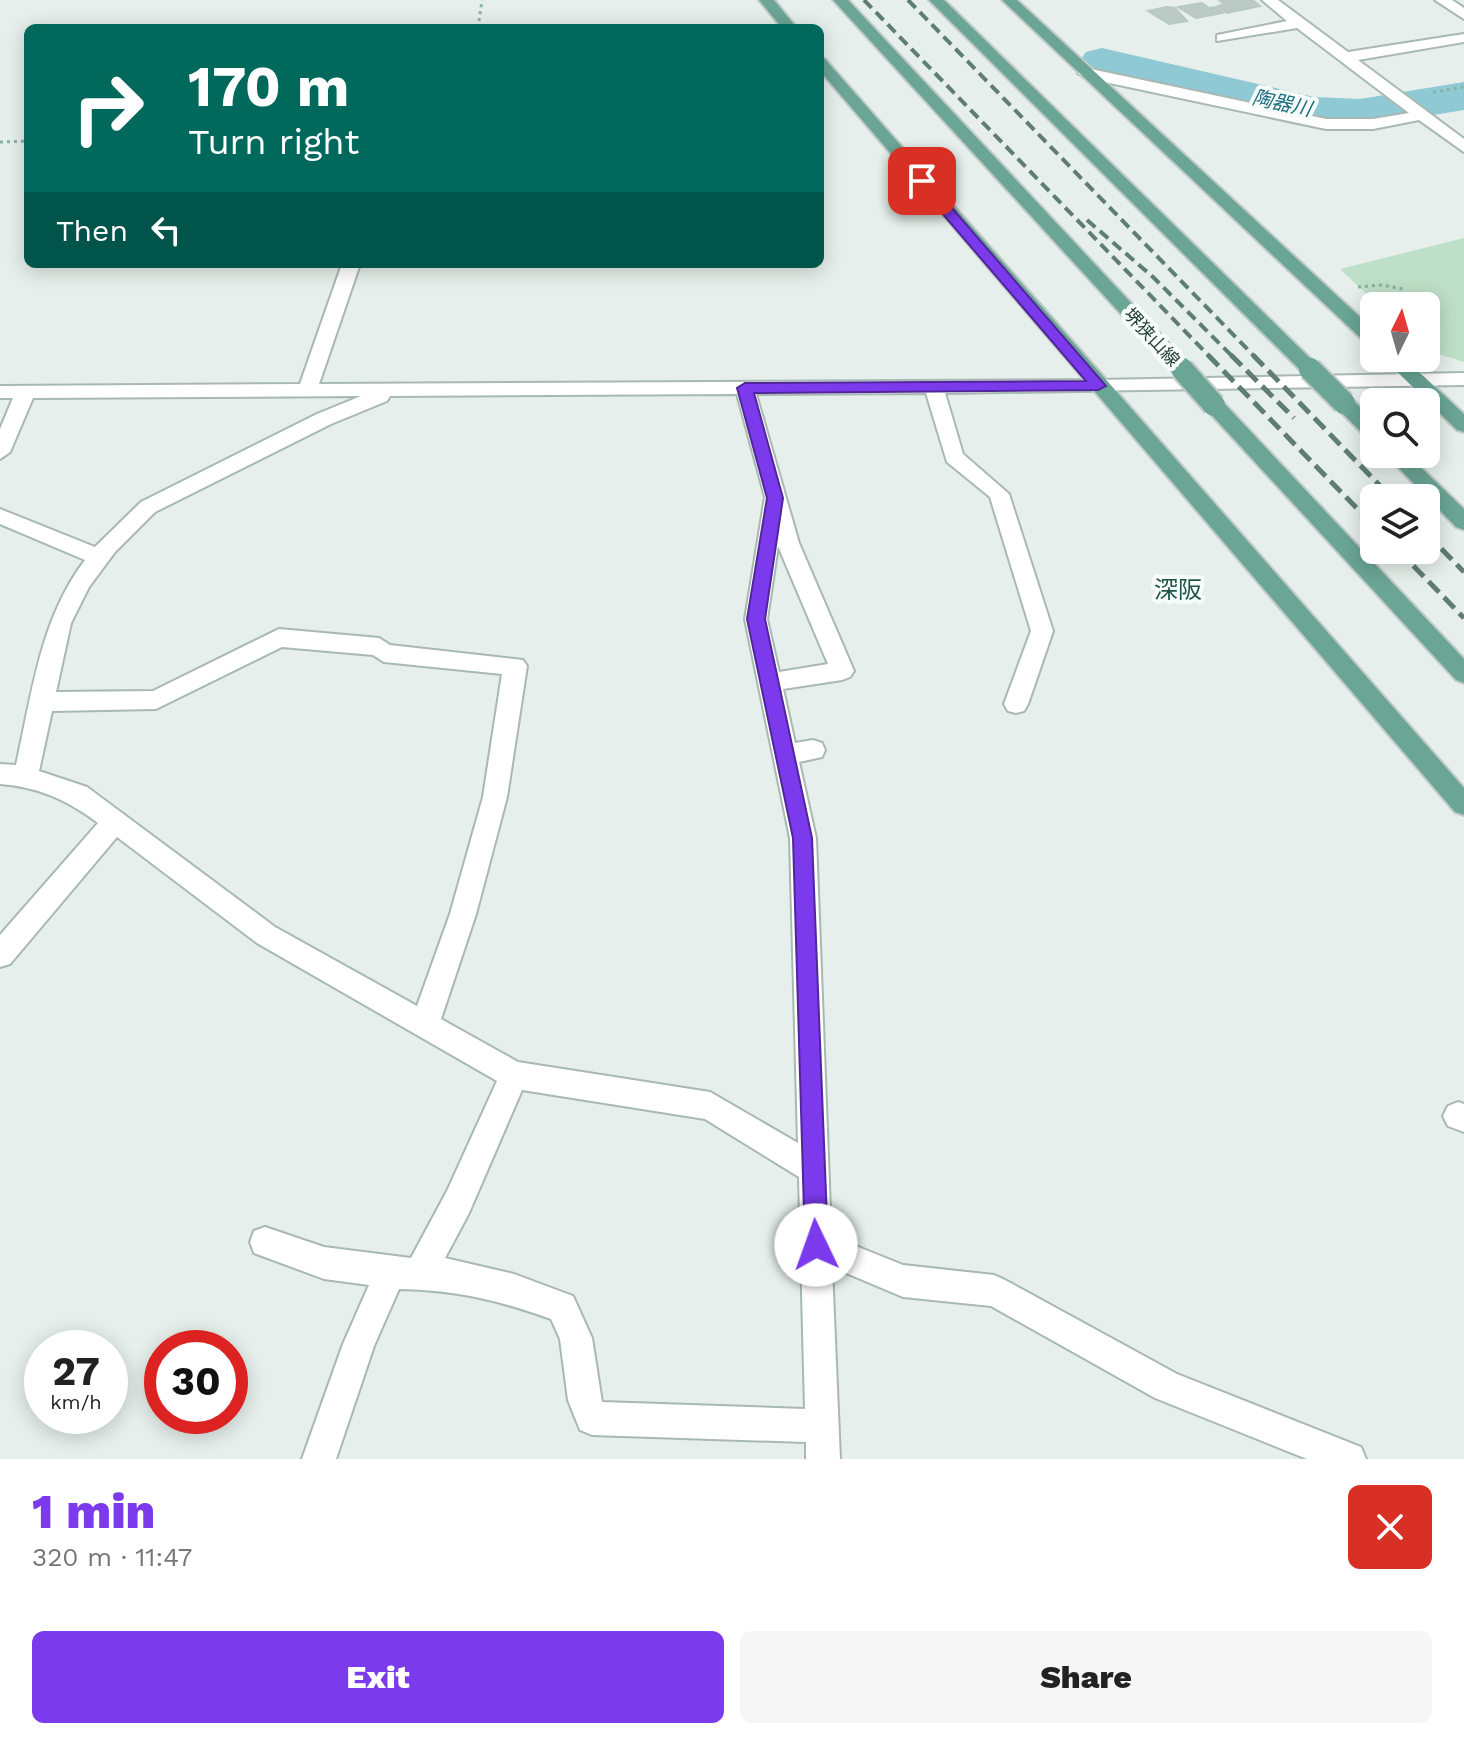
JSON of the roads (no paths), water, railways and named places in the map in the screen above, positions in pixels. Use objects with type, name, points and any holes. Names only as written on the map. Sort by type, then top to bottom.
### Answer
[{"type":"main road","points":[[766,0],[787,24]]},
{"type":"main road","name":"堺狭山線","points":[[840,0],[1464,674]]},
{"type":"main road","points":[[936,0],[1360,419]]},
{"type":"main road","points":[[1009,0],[1360,327]]},
{"type":"main road","points":[[824,67],[1464,805]]},
{"type":"main road","points":[[1408,372],[1464,425]]},
{"type":"main road","points":[[1409,468],[1464,522]]},
{"type":"street","points":[[1269,0],[1464,147]]},
{"type":"street","points":[[1442,0],[1464,15]]},
{"type":"street","points":[[1222,38],[1299,23]]},
{"type":"street","points":[[1345,57],[1464,38]]},
{"type":"street","points":[[1086,73],[1326,124],[1373,124],[1419,113]]},
{"type":"street","points":[[307,392],[350,268]]},
{"type":"street","points":[[0,392],[1098,386],[1464,379]]},
{"type":"street","points":[[933,385],[954,457],[999,494],[1042,631],[1016,704]]},
{"type":"street","points":[[745,388],[788,543],[842,671],[770,682]]},
{"type":"street","points":[[392,391],[324,419],[148,507],[99,557],[80,583],[60,623],[42,702],[13,775],[78,794],[266,935],[514,1075],[710,1106],[812,1168]]},
{"type":"street","points":[[0,452],[26,392]]},
{"type":"street","points":[[775,498],[756,619],[803,838],[823,1459]]},
{"type":"street","points":[[0,516],[99,557]]},
{"type":"street","points":[[42,702],[156,700],[279,638],[379,647],[384,653],[515,666],[495,797],[463,914],[425,1024]]},
{"type":"street","points":[[784,754],[813,750]]},
{"type":"street","points":[[0,955],[115,821]]},
{"type":"street","points":[[319,1459],[359,1344],[405,1273],[458,1202],[514,1075]]},
{"type":"street","points":[[265,1242],[324,1263],[405,1273],[447,1274],[514,1290],[562,1307],[576,1338],[584,1400],[592,1418],[823,1426]]},
{"type":"street","points":[[816,1245],[903,1281],[994,1291],[1167,1386],[1349,1459]]},
{"type":"waterway","name":"陶器川","points":[[1102,62],[1314,111],[1360,113],[1464,96]]},
{"type":"railway","points":[[864,0],[1210,357]]},
{"type":"railway","points":[[908,0],[1255,357]]},
{"type":"railway","points":[[1087,220],[1153,277],[1294,418]]},
{"type":"railway","points":[[1208,355],[1360,512]]},
{"type":"railway","points":[[1253,355],[1378,484]]},
{"type":"railway","points":[[1440,547],[1464,572]]},
{"type":"railway","points":[[1412,564],[1464,618]]},
{"type":"district","name":"深阪","points":[[1178,590]]}]
